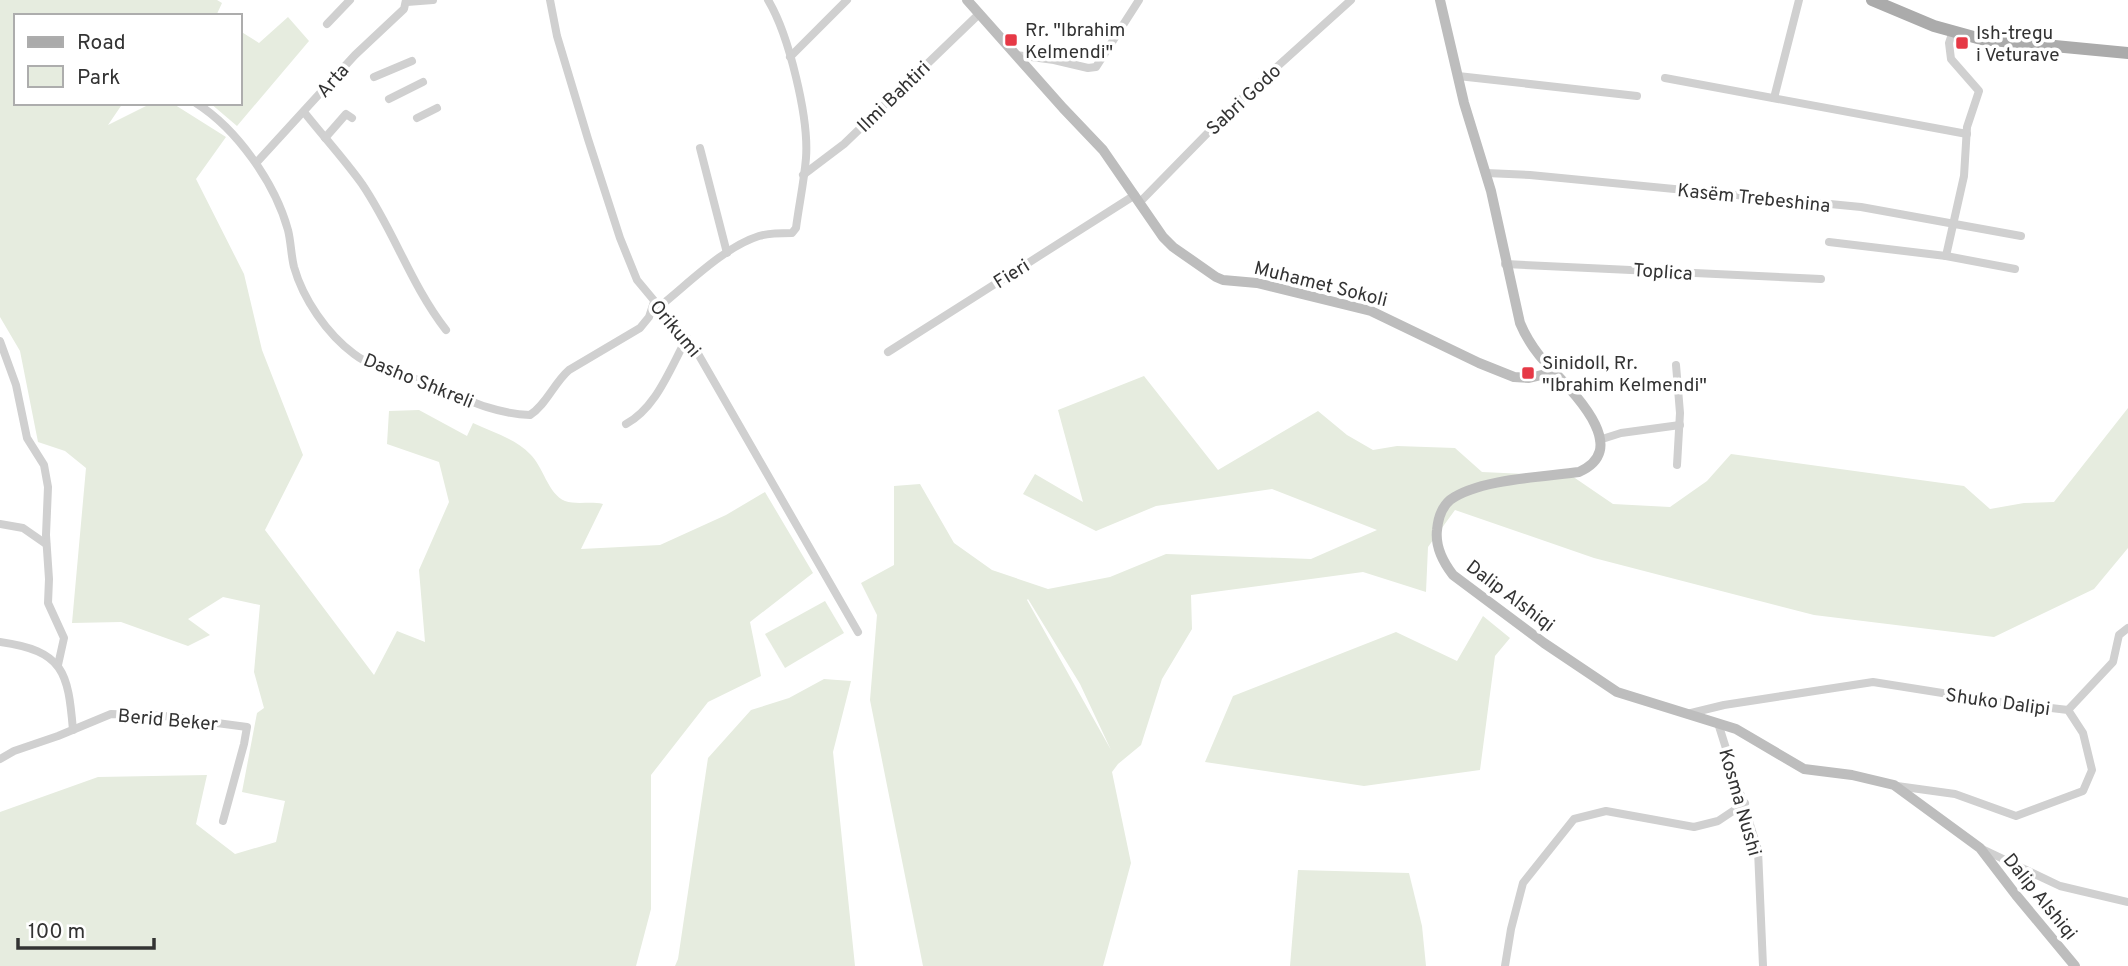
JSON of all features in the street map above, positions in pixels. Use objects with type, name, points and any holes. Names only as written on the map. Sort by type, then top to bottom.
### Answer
[{"type":"main road","points":[[1872,0],[1912,18],[1981,38],[2128,53]]},
{"type":"street","points":[[327,24],[350,0]]},
{"type":"street","points":[[410,1],[433,0]]},
{"type":"street","name":"Orikumi","points":[[550,0],[557,36],[620,238],[637,281],[687,338],[708,369],[859,632]]},
{"type":"street","points":[[656,305],[727,253],[756,237],[792,233],[796,228],[806,133],[790,57],[768,0]]},
{"type":"street","points":[[790,57],[847,0]]},
{"type":"street","name":"Muhamet Sokoli","points":[[967,0],[1104,150],[1163,237],[1173,247],[1223,280],[1257,282],[1371,311],[1514,377],[1529,378],[1554,372]]},
{"type":"street","points":[[1016,55],[1088,68],[1096,67],[1139,0]]},
{"type":"street","name":"Sabri Godo","points":[[1137,199],[1237,103],[1351,0]]},
{"type":"street","points":[[1440,0],[1468,118],[1486,173],[1520,323],[1528,341],[1586,406],[1600,440],[1621,433],[1679,425]]},
{"type":"street","points":[[1774,98],[1799,0]]},
{"type":"street","name":"Arta","points":[[257,162],[355,55],[410,1]]},
{"type":"street","name":"Ilmi Bahtiri","points":[[803,175],[844,144],[979,14]]},
{"type":"street","points":[[1946,256],[1964,176],[1967,134],[1979,91],[1951,59],[1949,43],[1953,31]]},
{"type":"street","points":[[374,77],[412,61]]},
{"type":"street","points":[[1458,76],[1637,96]]},
{"type":"street","points":[[1665,78],[1967,134]]},
{"type":"street","points":[[389,99],[423,82]]},
{"type":"street","points":[[198,105],[222,124],[257,162]]},
{"type":"street","points":[[417,118],[437,108]]},
{"type":"street","points":[[304,112],[362,185],[402,254],[420,293],[446,330]]},
{"type":"street","points":[[325,138],[346,114],[352,118]]},
{"type":"street","points":[[700,148],[727,253]]},
{"type":"street","name":"Dasho Shkreli","points":[[257,162],[288,230],[299,283],[314,309],[339,340],[354,354],[380,368],[423,382],[469,402],[530,415],[537,410],[559,378],[640,328],[656,305]]},
{"type":"street","name":"Kasëm Trebeshina","points":[[1486,173],[1844,205],[2021,236]]},
{"type":"street","name":"Fieri","points":[[888,352],[1137,199]]},
{"type":"street","points":[[1829,242],[1946,256],[2015,269]]},
{"type":"street","name":"Toplica","points":[[1505,264],[1821,279]]},
{"type":"street","points":[[626,424],[639,417],[650,404],[687,338]]},
{"type":"street","points":[[0,341],[16,385],[27,438],[44,465],[48,505],[48,603],[64,638],[58,664]]},
{"type":"street","points":[[1676,365],[1679,425],[1677,465]]},
{"type":"street","name":"Dalip Alshiqi","points":[[1600,440],[1594,460],[1578,472],[1485,486],[1450,500],[1442,509],[1437,533],[1443,563],[1459,579],[1544,643],[1617,692],[1736,729],[1804,769],[1852,775],[1894,785],[1980,848],[2060,886],[2128,902]]},
{"type":"street","points":[[0,524],[23,528],[46,544]]},
{"type":"street","points":[[2068,710],[2113,662],[2119,635],[2128,628]]},
{"type":"street","points":[[0,642],[40,653],[58,664],[66,678],[69,691],[73,730]]},
{"type":"street","name":"Shuko Dalipi","points":[[1687,714],[1724,705],[1873,682],[2068,710],[2083,733],[2092,770],[2083,791],[2016,816],[1955,794],[1894,785]]},
{"type":"street","name":"Berid Beker","points":[[0,758],[100,717],[122,713],[247,727],[223,821]]},
{"type":"street","name":"Kosma Nushi","points":[[1718,723],[1758,850],[1763,966]]},
{"type":"street","points":[[1505,966],[1523,883],[1574,819],[1606,810],[1694,827],[1718,821],[1745,803]]},
{"type":"street","name":"Dalip Alshiqi","points":[[1980,848],[2075,966]]},
{"type":"green space","points":[[0,0],[217,0],[222,3],[217,14],[14,14],[14,105],[122,105],[108,125],[148,105],[175,105],[226,137],[196,179],[244,274],[262,350],[303,455],[265,530],[374,675],[397,631],[425,642],[419,570],[449,502],[439,462],[387,444],[389,411],[419,410],[467,436],[473,423],[518,444],[530,454],[554,492],[565,501],[603,504],[581,549],[660,545],[726,515],[765,492],[813,573],[750,622],[761,676],[708,702],[651,775],[651,909],[636,966],[0,966],[0,812],[98,777],[207,775],[196,824],[235,854],[276,842],[285,801],[242,792],[257,713],[264,708],[254,672],[260,605],[223,597],[188,619],[210,635],[188,646],[121,622],[72,623],[86,468],[65,451],[38,442],[20,351],[0,317]]},
{"type":"green space","points":[[288,17],[309,41],[237,126],[212,105],[242,105],[242,32],[259,43]]},
{"type":"green space","points":[[1144,376],[1218,470],[1318,411],[1347,435],[1373,450],[1397,446],[1455,448],[1482,472],[1572,476],[1613,504],[1670,507],[1707,481],[1731,454],[1964,486],[1990,509],[2024,503],[2054,502],[2128,408],[2128,548],[2094,589],[1994,637],[1814,615],[1594,558],[1455,510],[1428,547],[1426,592],[1363,572],[1191,595],[1192,629],[1162,679],[1141,745],[1112,772],[1131,863],[1103,966],[923,966],[870,700],[877,615],[861,583],[894,565],[894,486],[920,484],[954,543],[992,570],[1048,589],[1110,577],[1166,554],[1311,559],[1377,530],[1272,489],[1156,506],[1096,531],[1023,494],[1035,474],[1083,502],[1058,410]],"holes":[[[1028,599],[1080,684],[1111,750]]]},
{"type":"green space","points":[[825,601],[844,633],[785,668],[765,634]]},
{"type":"green space","points":[[1483,616],[1510,638],[1495,656],[1480,770],[1364,786],[1205,762],[1233,696],[1396,632],[1457,661]]},
{"type":"green space","points":[[824,679],[851,681],[833,752],[855,966],[675,966],[708,758],[751,710],[789,698]]},
{"type":"green space","points":[[1298,870],[1409,873],[1422,926],[1426,966],[1290,966]]},
{"type":"place","name":"Rr. \"Ibrahim Kelmendi\"","points":[[1011,40]]},
{"type":"place","name":"Ish-tregu i Veturave","points":[[1962,43]]},
{"type":"place","name":"Sinidoll, Rr. \"Ibrahim Kelmendi\"","points":[[1528,373]]}]
